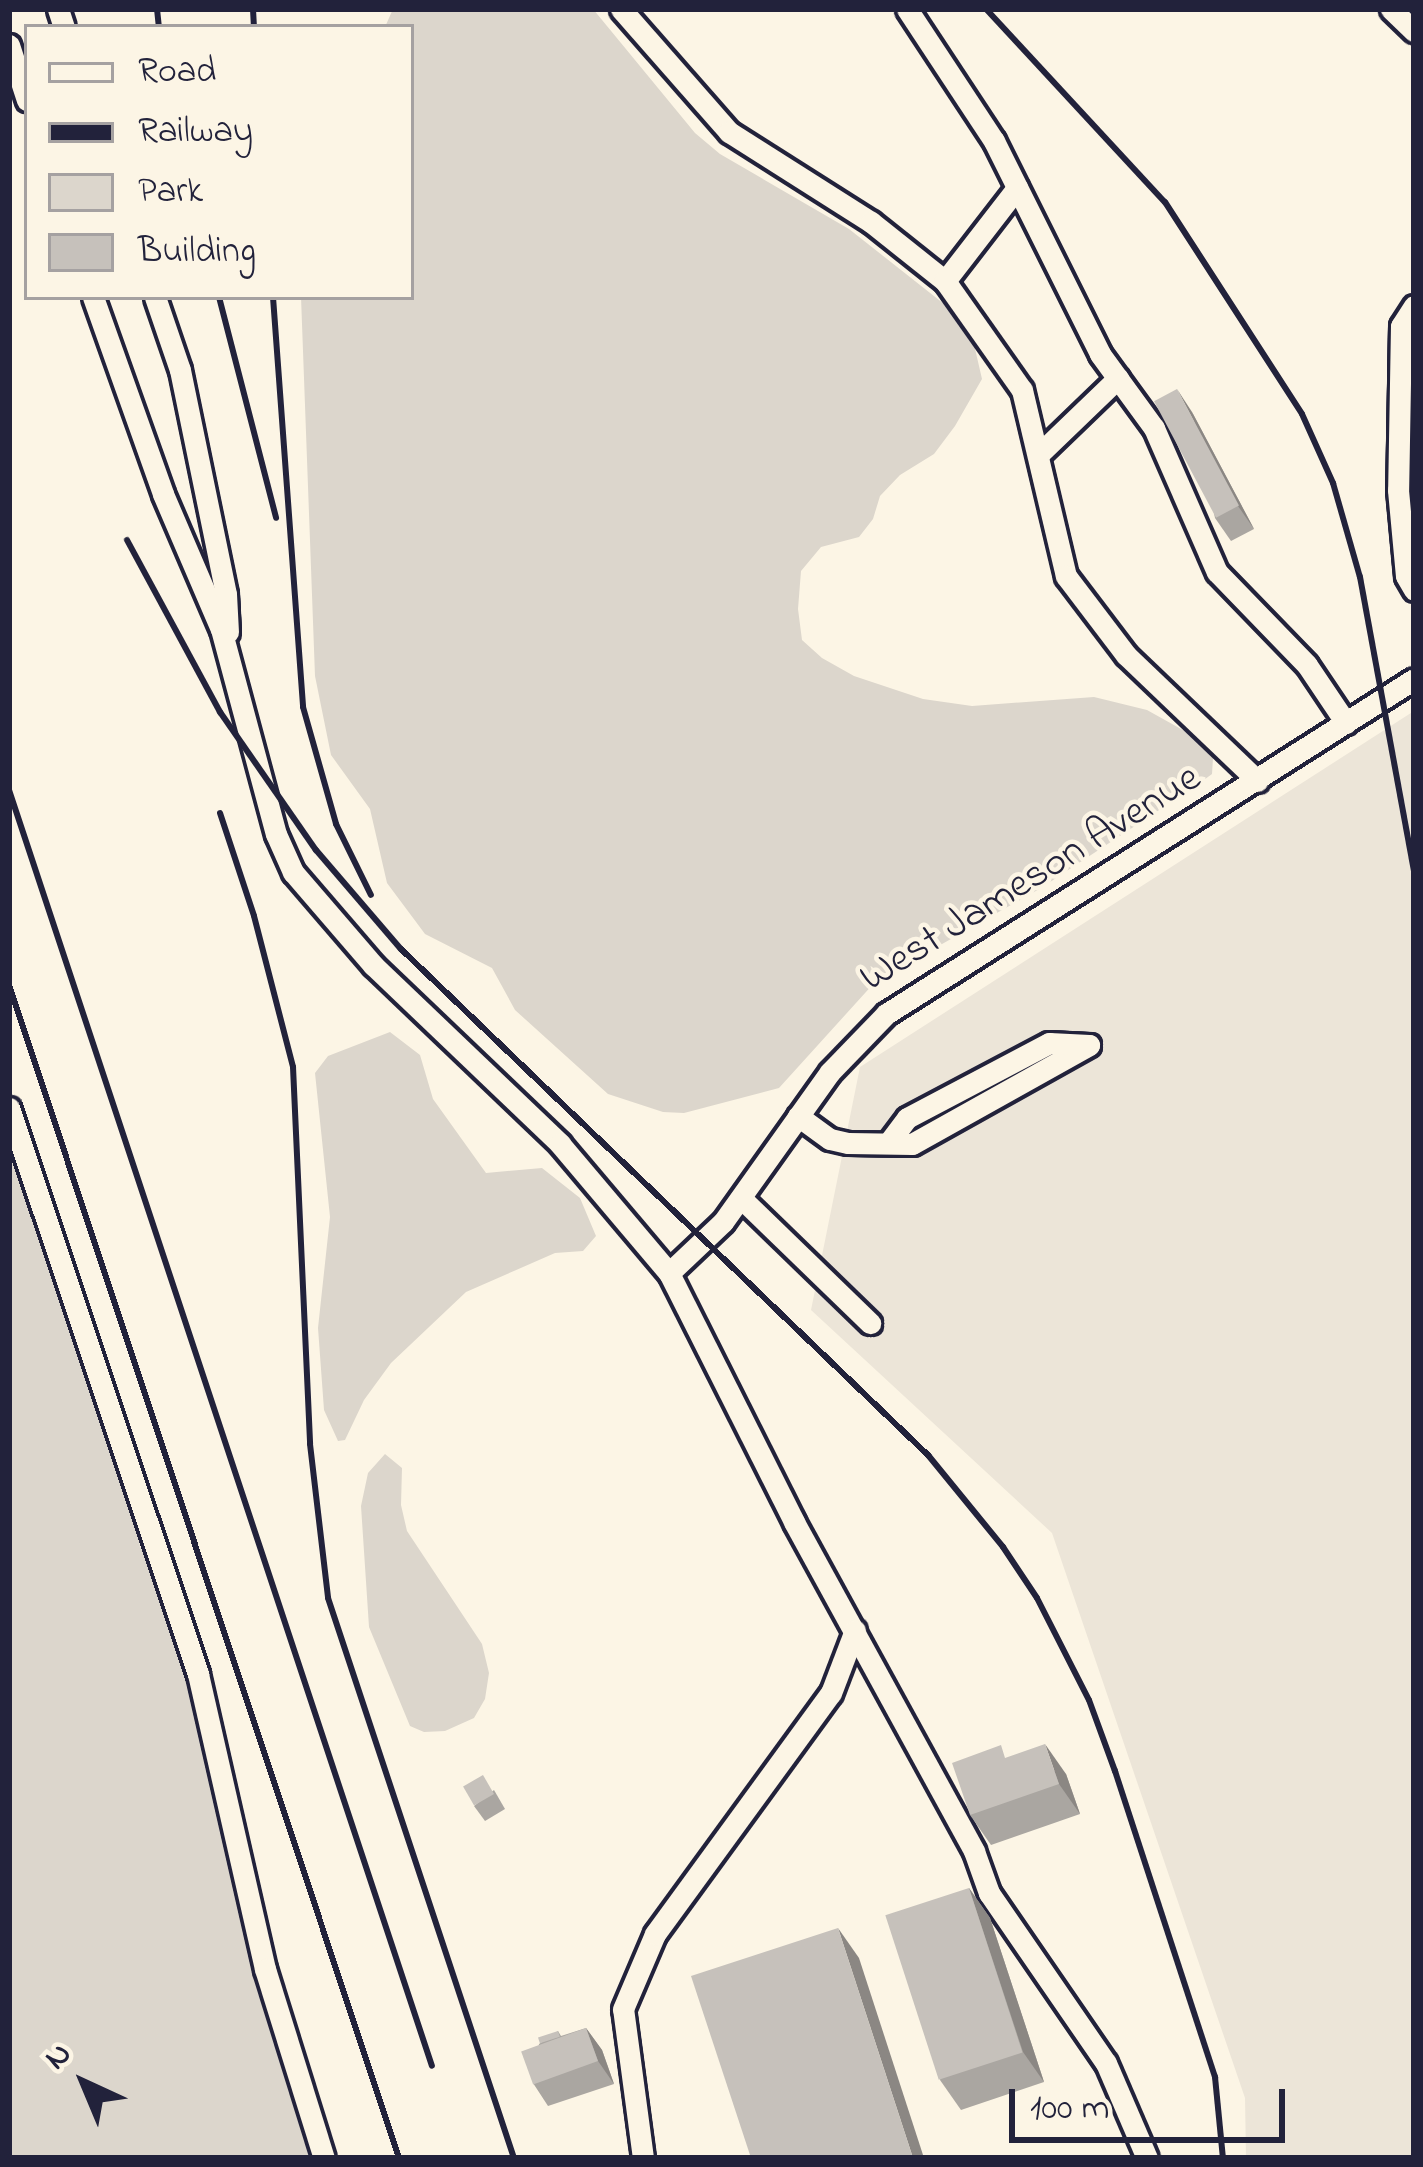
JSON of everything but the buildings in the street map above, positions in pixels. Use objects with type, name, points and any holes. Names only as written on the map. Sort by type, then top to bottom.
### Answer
[{"type":"lane","points":[[622,9],[753,152],[872,222],[945,281],[1022,390],[1066,576],[1126,655],[1258,781]]},
{"type":"lane","points":[[907,9],[951,69],[1100,354],[1154,428],[1217,572],[1307,665],[1346,723]]},
{"type":"lane","points":[[1391,9],[1414,31]]},
{"type":"lane","points":[[9,45],[24,91]]},
{"type":"lane","points":[[945,281],[1017,188]]},
{"type":"lane","points":[[94,300],[163,494],[228,651],[276,833],[308,894],[560,1144],[669,1274],[974,1851],[989,1893],[1095,2045],[1147,2158]]},
{"type":"lane","points":[[156,300],[180,370],[216,540],[228,651]]},
{"type":"lane","points":[[1414,306],[1401,326],[1406,576],[1414,590]]},
{"type":"lane","points":[[1038,454],[1118,379]]},
{"type":"lane","name":"West Jameson Avenue","points":[[669,1274],[741,1198],[848,1051],[886,1014],[1414,679]]},
{"type":"lane","points":[[798,1116],[830,1139],[912,1144],[1089,1045],[1048,1043],[907,1118],[889,1142]]},
{"type":"lane","points":[[9,1108],[198,1674],[266,1969],[324,2158]]},
{"type":"lane","points":[[741,1198],[870,1323]]},
{"type":"lane","points":[[644,2158],[623,2009],[655,1934],[831,1693],[855,1630]]},
{"type":"shaded area","points":[[1414,711],[1414,2158],[1246,2158],[1245,2098],[1052,1533],[811,1310],[860,1067]]},
{"type":"green space","points":[[393,9],[593,9],[695,133],[720,154],[849,229],[958,315],[973,340],[982,379],[955,426],[934,454],[900,475],[880,496],[873,519],[859,537],[821,547],[801,571],[802,640],[822,658],[854,676],[923,699],[972,706],[1094,697],[1147,710],[1199,739],[1213,758],[1212,774],[1197,785],[1041,888],[875,982],[779,1088],[684,1113],[663,1112],[608,1094],[515,1010],[492,968],[425,934],[387,883],[370,809],[331,755],[315,676],[301,300],[414,300],[414,24],[386,24]]},
{"type":"green space","points":[[390,1032],[420,1055],[433,1099],[486,1173],[542,1168],[580,1198],[596,1236],[583,1251],[555,1253],[466,1292],[391,1363],[364,1400],[345,1440],[338,1441],[324,1410],[318,1328],[330,1217],[315,1073],[328,1056]]},
{"type":"green space","points":[[9,1126],[136,1515],[140,1547],[159,1575],[173,1615],[313,2158],[9,2158]]},
{"type":"green space","points":[[385,1454],[402,1468],[401,1505],[407,1531],[482,1644],[489,1673],[485,1699],[474,1718],[445,1731],[424,1732],[410,1726],[369,1627],[361,1506],[368,1473]]},
{"type":"railway","points":[[157,9],[159,24]]},
{"type":"railway","points":[[253,9],[254,24]]},
{"type":"railway","points":[[986,9],[1165,202],[1302,414],[1333,483],[1360,577],[1414,870]]},
{"type":"railway","points":[[220,300],[276,518]]},
{"type":"railway","points":[[273,300],[303,707],[336,824],[371,895]]},
{"type":"railway","points":[[127,540],[220,712],[316,850],[401,949],[928,1455],[1003,1547],[1037,1598],[1089,1700],[1115,1771],[1215,2077],[1223,2158]]},
{"type":"railway","points":[[9,790],[432,2066]]},
{"type":"railway","points":[[220,813],[254,916],[293,1067],[310,1444],[328,1598],[514,2158]]},
{"type":"railway","points":[[9,985],[399,2158]]}]
